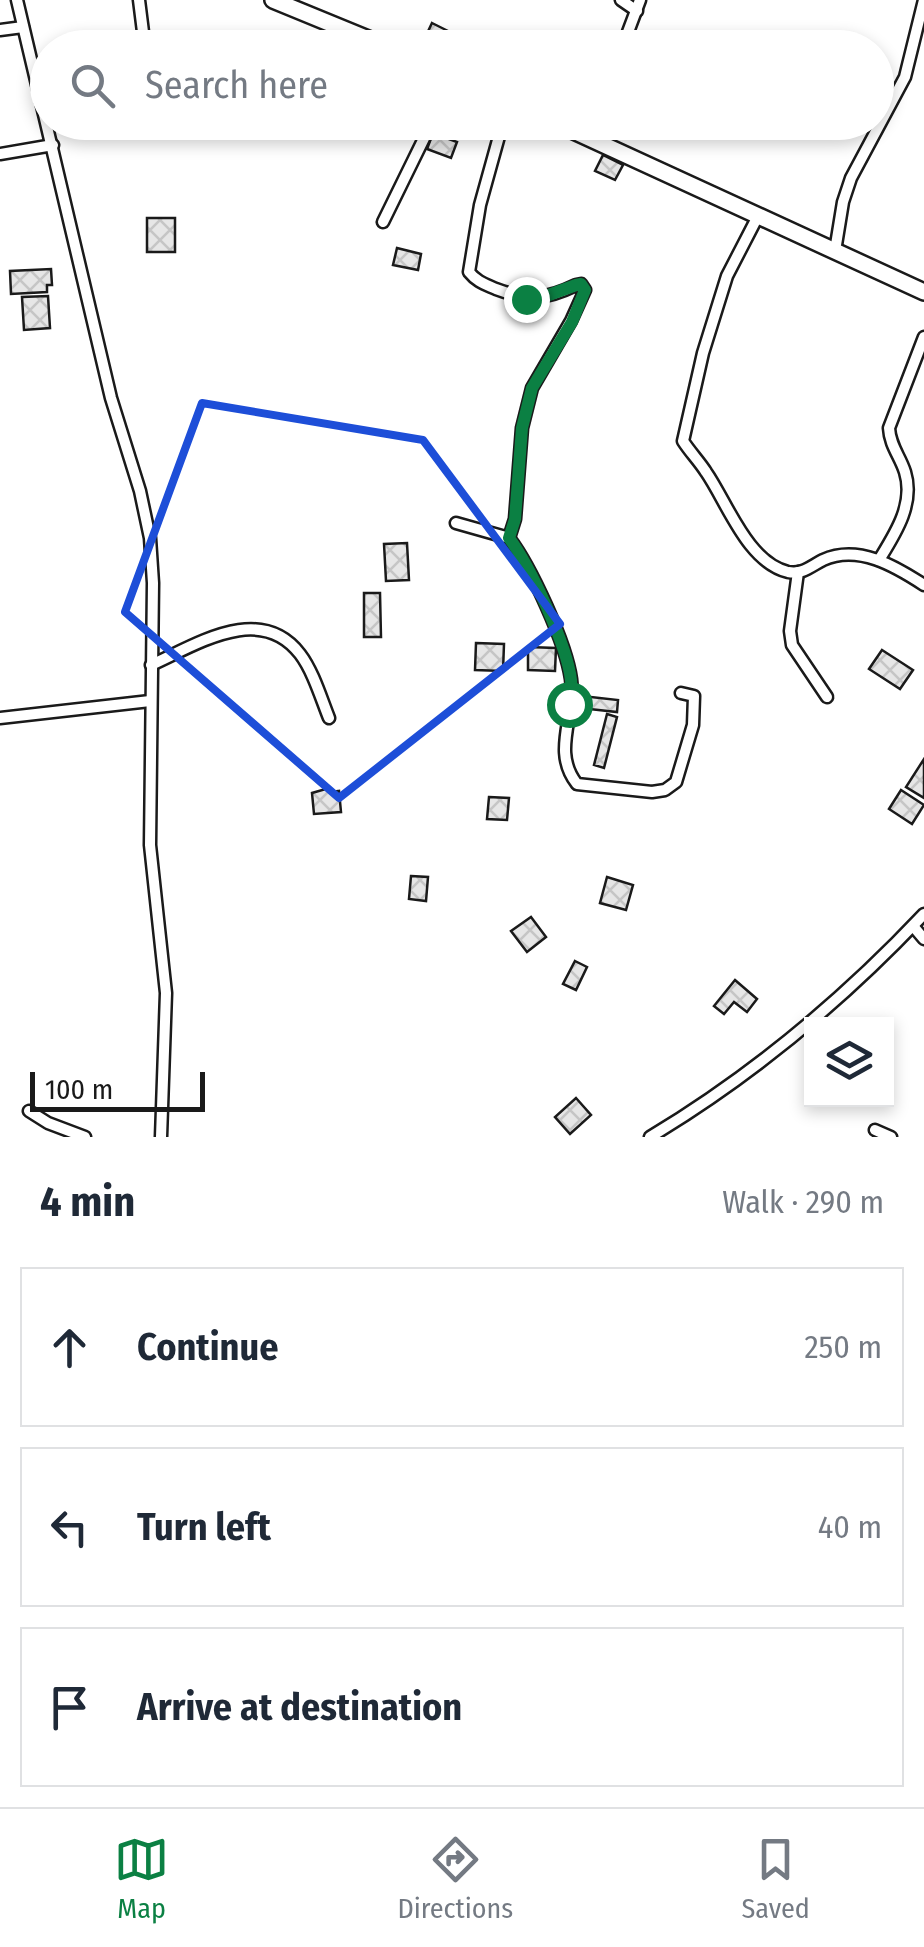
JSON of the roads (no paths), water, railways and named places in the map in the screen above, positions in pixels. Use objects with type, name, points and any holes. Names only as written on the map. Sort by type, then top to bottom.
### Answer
[{"type":"main road","points":[[273,0],[346,30]]},
{"type":"main road","points":[[604,140],[924,292]]},
{"type":"street","points":[[17,0],[30,55]]},
{"type":"street","points":[[139,0],[143,30]]},
{"type":"street","points":[[620,0],[639,5],[629,30]]},
{"type":"street","points":[[894,97],[905,76],[924,0]]},
{"type":"street","points":[[0,30],[23,27]]},
{"type":"street","points":[[51,140],[111,398],[150,538],[150,845],[166,993],[161,1137]]},
{"type":"street","points":[[384,222],[423,140]]},
{"type":"street","points":[[498,140],[480,205],[469,272],[476,280],[526,299],[581,284],[585,290],[572,322],[532,388],[522,428],[515,519],[509,538]]},
{"type":"street","points":[[835,251],[851,178],[871,140]]},
{"type":"street","points":[[0,154],[52,145]]},
{"type":"street","points":[[758,216],[727,276],[702,352],[683,441],[745,540],[775,566],[798,572],[833,557],[852,554],[879,560],[924,585]]},
{"type":"street","points":[[879,560],[894,537],[908,499],[904,467],[890,442],[889,428],[924,336]]},
{"type":"street","points":[[456,522],[509,538],[533,576],[572,682],[564,758],[567,771],[577,784],[652,792],[665,790],[676,782],[696,709],[694,696],[681,693]]},
{"type":"street","points":[[798,572],[790,631],[792,646],[827,697]]},
{"type":"street","points":[[150,664],[238,628],[256,627],[275,635],[301,655],[330,718]]},
{"type":"street","points":[[0,718],[150,701]]},
{"type":"street","points":[[650,1137],[808,1028],[924,914]]},
{"type":"street","points":[[913,926],[924,939]]},
{"type":"street","points":[[28,1111],[84,1137]]},
{"type":"street","points":[[875,1130],[891,1137]]}]
